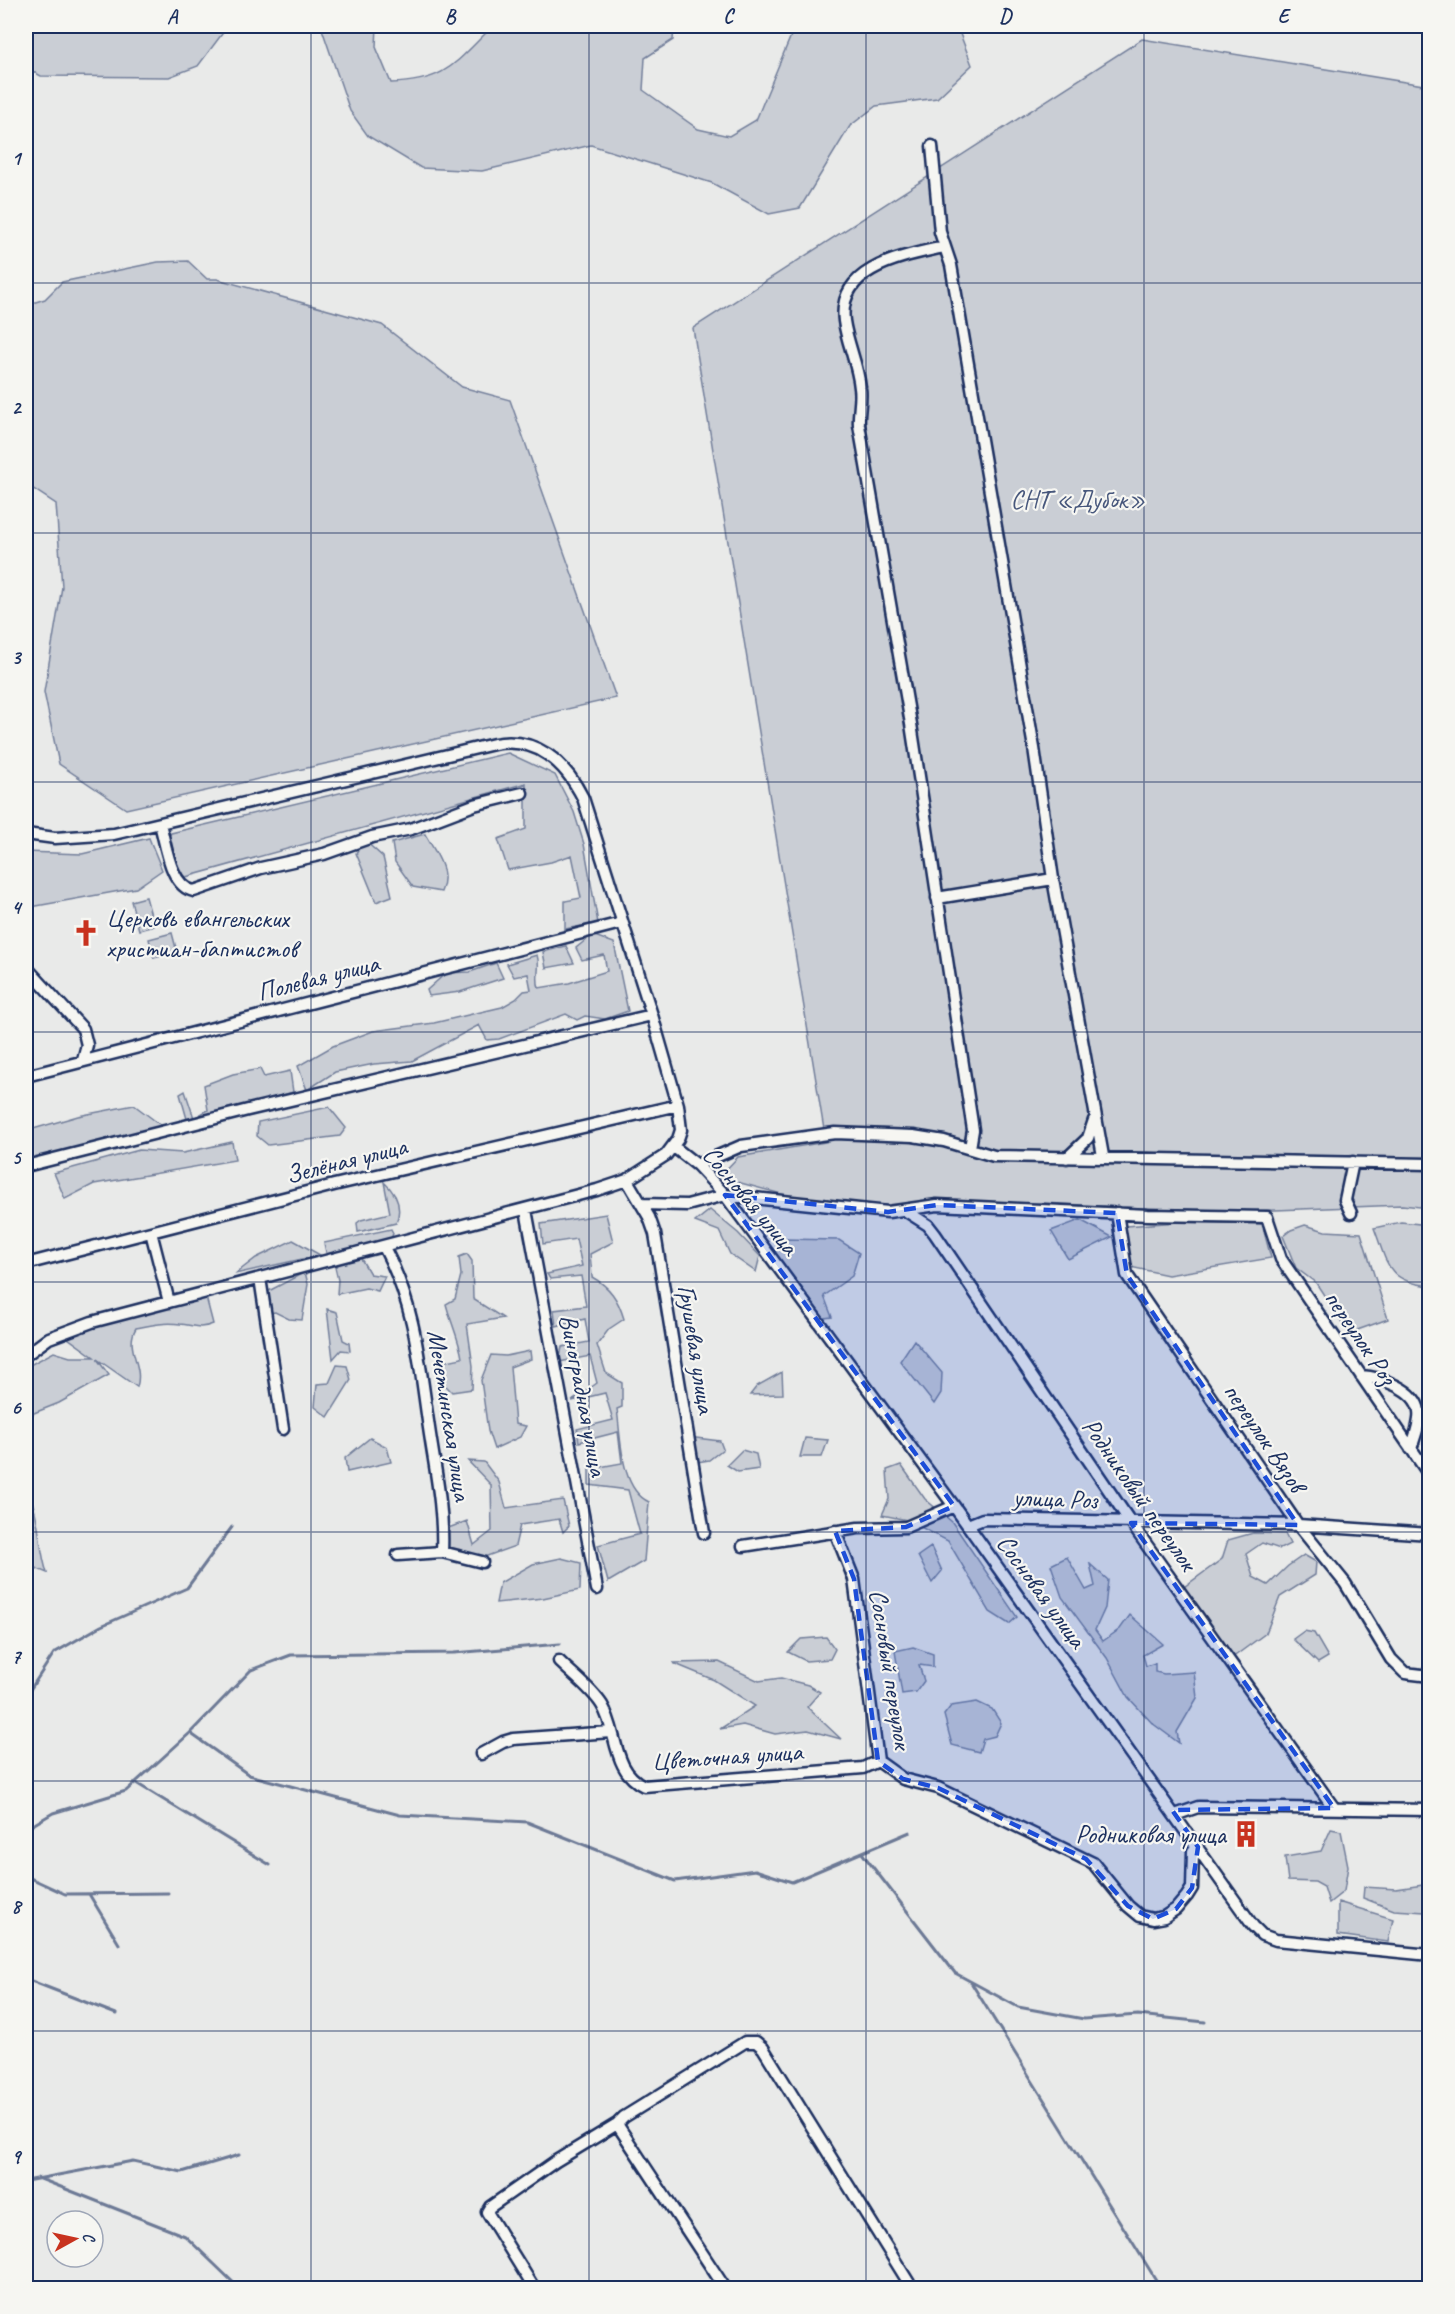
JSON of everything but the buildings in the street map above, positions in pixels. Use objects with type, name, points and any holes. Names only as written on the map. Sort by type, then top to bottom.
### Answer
[{"type":"street","points":[[932,146],[944,247],[951,265],[1034,748],[1053,879],[1103,1156]]},
{"type":"street","points":[[944,247],[900,257],[857,279],[849,290],[844,304],[844,321],[860,387],[859,425],[912,734],[974,1130],[969,1148]]},
{"type":"street","points":[[26,834],[85,838],[160,824],[494,744],[510,741],[527,743],[556,762],[576,785],[583,798],[652,1016],[678,1105],[681,1130],[674,1146],[666,1155],[627,1179],[526,1210],[70,1329],[49,1338],[26,1354]]},
{"type":"street","points":[[160,824],[178,881],[187,890],[194,891],[261,868],[324,854],[372,837],[411,829],[474,806],[522,793]]},
{"type":"street","points":[[937,898],[1053,879]]},
{"type":"street","name":"Полевая улица","points":[[26,1076],[621,923]]},
{"type":"street","points":[[26,967],[83,1029],[87,1046],[83,1060]]},
{"type":"street","points":[[26,1166],[248,1110],[652,1016]]},
{"type":"street","name":"Зелёная улица","points":[[26,1264],[334,1185],[678,1105]]},
{"type":"street","points":[[1067,1158],[1088,1138],[1095,1117]]},
{"type":"street","points":[[697,1165],[741,1146],[835,1133],[913,1136],[969,1148],[985,1155],[1430,1164]]},
{"type":"street","name":"Сосновая улица","points":[[674,1146],[697,1165],[725,1196],[968,1525],[1262,1935],[1276,1940],[1430,1955]]},
{"type":"street","points":[[1352,1213],[1345,1200],[1353,1162]]},
{"type":"street","name":"Грушевая улица","points":[[627,1179],[642,1204],[655,1234],[704,1533]]},
{"type":"street","points":[[642,1204],[687,1205],[725,1196],[888,1212],[937,1205],[1118,1213]]},
{"type":"street","name":"Виноградная улица","points":[[526,1210],[597,1589]]},
{"type":"street","name":"Родниковый переулок","points":[[906,1211],[928,1225],[935,1234],[1131,1523],[1334,1808]]},
{"type":"street","name":"переулок Роз","points":[[1118,1213],[1267,1217],[1281,1259],[1430,1476]]},
{"type":"street","name":"переулок Вязов","points":[[1118,1213],[1122,1258],[1127,1275],[1298,1526],[1345,1583],[1391,1659],[1405,1673],[1430,1676]]},
{"type":"street","points":[[152,1232],[169,1302]]},
{"type":"street","name":"Мечетинская улица","points":[[384,1246],[403,1288],[412,1317],[442,1516],[442,1552]]},
{"type":"street","points":[[260,1278],[283,1430]]},
{"type":"street","points":[[1361,1376],[1380,1380],[1412,1396],[1420,1413],[1411,1449]]},
{"type":"street","points":[[743,1546],[835,1531],[871,1527],[906,1527],[954,1506]]},
{"type":"street","name":"улица Роз","points":[[968,1525],[983,1519],[1298,1526],[1430,1534]]},
{"type":"street","name":"Сосновый переулок","points":[[835,1531],[854,1579],[878,1761],[903,1779],[938,1788],[1086,1859],[1099,1869],[1128,1906],[1140,1916],[1153,1919],[1164,1917],[1176,1909],[1187,1896],[1191,1888],[1193,1851],[1198,1847]]},
{"type":"street","points":[[398,1555],[442,1552],[482,1562]]},
{"type":"street","name":"Цветочная улица","points":[[559,1661],[602,1705],[623,1766],[635,1782],[644,1786],[862,1768],[878,1761]]},
{"type":"street","points":[[481,1754],[502,1742],[513,1739],[611,1732]]},
{"type":"street","points":[[1175,1815],[1198,1807],[1430,1810]]},
{"type":"street","points":[[534,2289],[487,2212],[489,2207],[556,2161],[617,2124],[624,2117],[745,2042],[756,2042],[763,2048],[912,2289]]},
{"type":"street","points":[[617,2124],[725,2289]]},
{"type":"highlighted area","points":[[725,1195],[888,1212],[937,1205],[1117,1213],[1127,1275],[1298,1525],[1131,1523],[1334,1808],[1172,1810],[1198,1847],[1192,1888],[1176,1909],[1153,1919],[1128,1906],[1086,1859],[938,1788],[903,1779],[878,1761],[854,1579],[835,1531],[906,1527],[954,1506]]},
{"type":"green space","points":[[26,26],[228,26],[198,66],[169,77],[41,76],[26,68]]},
{"type":"green space","points":[[321,26],[377,26],[376,47],[391,83],[410,82],[437,74],[458,61],[491,28],[499,26],[674,26],[673,40],[645,58],[643,90],[698,129],[729,136],[756,120],[795,26],[957,26],[972,65],[937,98],[876,106],[850,126],[800,208],[769,214],[712,183],[591,145],[482,171],[421,168],[368,136],[350,111]]},
{"type":"green space","name":"СНТ «Дубок»","points":[[1142,39],[1429,86],[1429,1208],[1402,1205],[1221,1212],[1043,1203],[851,1213],[719,1177],[738,1157],[826,1142],[693,328]]},
{"type":"green space","points":[[188,261],[207,279],[217,279],[382,325],[462,387],[510,400],[616,698],[126,809],[59,764],[44,692],[62,587],[56,504],[26,484],[26,305],[45,299],[62,282],[158,262]]},
{"type":"green space","points":[[508,753],[555,775],[574,812],[584,844],[598,923],[565,929],[565,901],[581,898],[572,855],[551,862],[508,870],[498,839],[526,829],[526,783],[182,878],[165,841],[171,833]]},
{"type":"green space","points":[[425,834],[443,869],[444,884],[441,892],[413,887],[395,862],[392,843]]},
{"type":"green space","points":[[149,838],[162,870],[136,888],[31,907],[26,905],[26,852],[82,854]]},
{"type":"green space","points":[[364,840],[383,857],[392,896],[376,902],[356,853]]},
{"type":"green space","points":[[146,897],[154,926],[139,930],[131,901]]},
{"type":"green space","points":[[172,933],[177,952],[154,958],[149,939]]},
{"type":"green space","points":[[592,935],[614,943],[628,1011],[605,1019],[585,1016],[577,1020],[566,1014],[499,1039],[487,1040],[479,1025],[412,1061],[374,1064],[335,1072],[307,1090],[298,1066],[333,1046],[373,1031],[434,1023],[502,1007],[524,991],[531,990],[528,974],[514,977],[507,964],[537,955],[539,988],[569,983],[607,971],[604,955],[582,960],[576,948]]},
{"type":"green space","points":[[566,946],[574,963],[546,968],[543,952]]},
{"type":"green space","points":[[496,963],[503,978],[460,992],[429,996],[427,990],[446,973],[470,972]]},
{"type":"green space","points":[[260,1069],[264,1077],[290,1071],[293,1092],[26,1166],[26,1131],[78,1116],[134,1105],[162,1126],[187,1119],[180,1094],[185,1091],[194,1118],[208,1110],[204,1085],[233,1074]]},
{"type":"green space","points":[[329,1107],[346,1128],[340,1136],[268,1145],[257,1136],[258,1122]]},
{"type":"green space","points":[[232,1142],[235,1160],[94,1184],[65,1199],[54,1173],[139,1150],[183,1153]]},
{"type":"green space","points":[[384,1182],[397,1200],[399,1211],[396,1223],[358,1232],[357,1223],[361,1220],[390,1213]]},
{"type":"green space","points":[[710,1210],[738,1233],[760,1256],[756,1272],[730,1254],[719,1231],[695,1222]]},
{"type":"green space","points":[[606,1214],[613,1242],[590,1254],[592,1277],[612,1294],[624,1319],[609,1329],[597,1345],[606,1373],[622,1383],[622,1407],[617,1409],[621,1447],[627,1474],[639,1495],[649,1502],[644,1561],[608,1582],[598,1545],[640,1534],[628,1490],[589,1485],[589,1469],[622,1463],[618,1432],[579,1442],[577,1429],[613,1420],[605,1393],[572,1401],[597,1383],[590,1356],[559,1362],[562,1347],[589,1342],[585,1319],[556,1326],[554,1310],[586,1306],[581,1276],[550,1279],[547,1274],[582,1266],[576,1239],[543,1244],[541,1224]]},
{"type":"green space","points":[[1080,1220],[1112,1237],[1068,1259],[1051,1231]]},
{"type":"green space","points":[[1178,1222],[1262,1224],[1271,1258],[1168,1275],[1130,1267],[1126,1226]]},
{"type":"green space","points":[[1401,1222],[1429,1225],[1429,1286],[1404,1280],[1396,1275],[1386,1261],[1374,1228]]},
{"type":"green space","points":[[1305,1225],[1325,1231],[1361,1233],[1388,1319],[1349,1333],[1316,1283],[1296,1268],[1283,1236]]},
{"type":"green space","points":[[391,1229],[393,1233],[391,1240],[327,1257],[324,1243]]},
{"type":"green space","points":[[783,1239],[839,1240],[859,1253],[852,1276],[824,1296],[832,1317],[816,1319],[770,1257]]},
{"type":"green space","points":[[293,1240],[320,1255],[235,1274],[256,1258]]},
{"type":"green space","points":[[467,1254],[472,1261],[473,1299],[503,1318],[467,1324],[473,1366],[472,1389],[452,1392],[444,1384],[442,1362],[462,1358],[446,1304],[455,1299],[461,1275],[459,1257]]},
{"type":"green space","points":[[360,1257],[370,1274],[385,1276],[378,1291],[366,1288],[337,1294],[338,1280],[335,1267],[343,1261]]},
{"type":"green space","points":[[305,1272],[308,1284],[302,1320],[289,1319],[275,1312],[270,1313],[265,1293]]},
{"type":"green space","points":[[206,1297],[213,1324],[200,1327],[163,1324],[136,1328],[132,1343],[138,1371],[137,1387],[97,1359],[109,1375],[59,1403],[34,1413],[26,1421],[26,1367],[54,1352],[70,1357],[94,1357],[68,1338],[96,1324]]},
{"type":"green space","points":[[327,1309],[337,1312],[343,1340],[349,1343],[350,1351],[341,1350],[333,1359]]},
{"type":"green space","points":[[914,1340],[942,1373],[941,1393],[934,1404],[900,1361]]},
{"type":"green space","points":[[530,1351],[531,1359],[510,1367],[515,1424],[526,1426],[520,1437],[494,1449],[488,1431],[481,1380],[491,1355],[506,1356]]},
{"type":"green space","points":[[337,1365],[347,1366],[351,1380],[328,1417],[315,1407],[317,1384],[329,1383]]},
{"type":"green space","points":[[782,1372],[783,1394],[750,1395],[757,1386]]},
{"type":"green space","points":[[688,1437],[720,1441],[723,1449],[709,1460],[692,1463]]},
{"type":"green space","points":[[370,1438],[387,1447],[391,1462],[347,1472],[345,1458]]},
{"type":"green space","points":[[805,1438],[828,1440],[822,1457],[800,1457]]},
{"type":"green space","points":[[742,1450],[756,1454],[759,1469],[738,1472],[727,1465]]},
{"type":"green space","points":[[468,1461],[484,1462],[499,1482],[506,1508],[563,1500],[569,1526],[563,1532],[559,1519],[520,1525],[515,1546],[476,1560],[451,1554],[443,1530],[467,1521],[474,1545],[492,1531],[491,1485]]},
{"type":"green space","points":[[901,1465],[925,1499],[952,1522],[1017,1617],[1009,1624],[990,1612],[948,1541],[907,1520],[882,1515],[889,1499],[887,1470]]},
{"type":"green space","points":[[26,1488],[34,1508],[47,1573],[26,1564]]},
{"type":"green space","points":[[1253,1533],[1285,1534],[1290,1544],[1280,1549],[1262,1543],[1246,1554],[1253,1577],[1268,1585],[1304,1555],[1316,1562],[1315,1575],[1280,1597],[1266,1633],[1232,1658],[1184,1587],[1222,1559],[1228,1540]]},
{"type":"green space","points":[[931,1547],[942,1571],[932,1583],[918,1556]]},
{"type":"green space","points":[[1067,1557],[1086,1590],[1095,1586],[1090,1564],[1108,1580],[1105,1608],[1095,1630],[1103,1641],[1120,1629],[1130,1615],[1163,1644],[1143,1655],[1146,1666],[1155,1663],[1155,1672],[1164,1674],[1194,1672],[1197,1698],[1177,1732],[1179,1743],[1152,1723],[1128,1697],[1107,1658],[1062,1597],[1051,1565]]},
{"type":"green space","points":[[561,1558],[581,1563],[580,1590],[543,1598],[496,1603],[500,1583],[533,1564]]},
{"type":"green space","points":[[1304,1631],[1314,1633],[1328,1657],[1318,1663],[1293,1639]]},
{"type":"green space","points":[[826,1637],[835,1649],[830,1659],[806,1661],[788,1652],[801,1639]]},
{"type":"green space","points":[[913,1647],[933,1654],[933,1667],[919,1665],[924,1681],[916,1692],[902,1694],[895,1651]]},
{"type":"green space","points":[[719,1662],[759,1681],[781,1678],[808,1685],[820,1692],[807,1707],[841,1739],[808,1730],[775,1734],[743,1725],[720,1729],[755,1706],[714,1680],[673,1663]]},
{"type":"green space","points":[[977,1702],[992,1709],[1001,1723],[995,1736],[983,1739],[979,1752],[952,1745],[944,1715],[951,1706]]},
{"type":"green space","points":[[1331,1829],[1341,1831],[1348,1866],[1344,1891],[1329,1903],[1324,1887],[1315,1882],[1288,1881],[1285,1857],[1321,1851]]},
{"type":"green space","points":[[1423,1885],[1429,1889],[1429,1908],[1425,1912],[1394,1910],[1363,1898],[1364,1887],[1396,1889]]},
{"type":"green space","points":[[1338,1902],[1393,1919],[1388,1942],[1338,1935]]},
{"type":"waterway","points":[[26,1696],[54,1653],[101,1626],[187,1588],[232,1527]]},
{"type":"waterway","points":[[26,1829],[53,1813],[126,1791],[190,1733],[251,1670],[291,1655],[454,1653],[560,1644]]},
{"type":"waterway","points":[[190,1733],[249,1775],[400,1815],[527,1822],[675,1881],[755,1870],[792,1882],[910,1832]]},
{"type":"waterway","points":[[136,1783],[270,1865]]},
{"type":"waterway","points":[[862,1853],[955,1973],[1018,2007],[1084,2019],[1138,2015],[1205,2022]]},
{"type":"waterway","points":[[26,1876],[65,1894],[168,1893]]},
{"type":"waterway","points":[[89,1894],[119,1944]]},
{"type":"waterway","points":[[26,1979],[116,2014]]},
{"type":"waterway","points":[[972,1984],[1161,2288]]},
{"type":"waterway","points":[[26,2181],[133,2161],[182,2172],[239,2155]]},
{"type":"waterway","points":[[38,2178],[185,2236],[239,2288]]},
{"type":"place","name":"Церковь евангельских христиан-баптистов","points":[[86,933]]},
{"type":"place","name":"Родниковая улица","points":[[1246,1834]]}]
